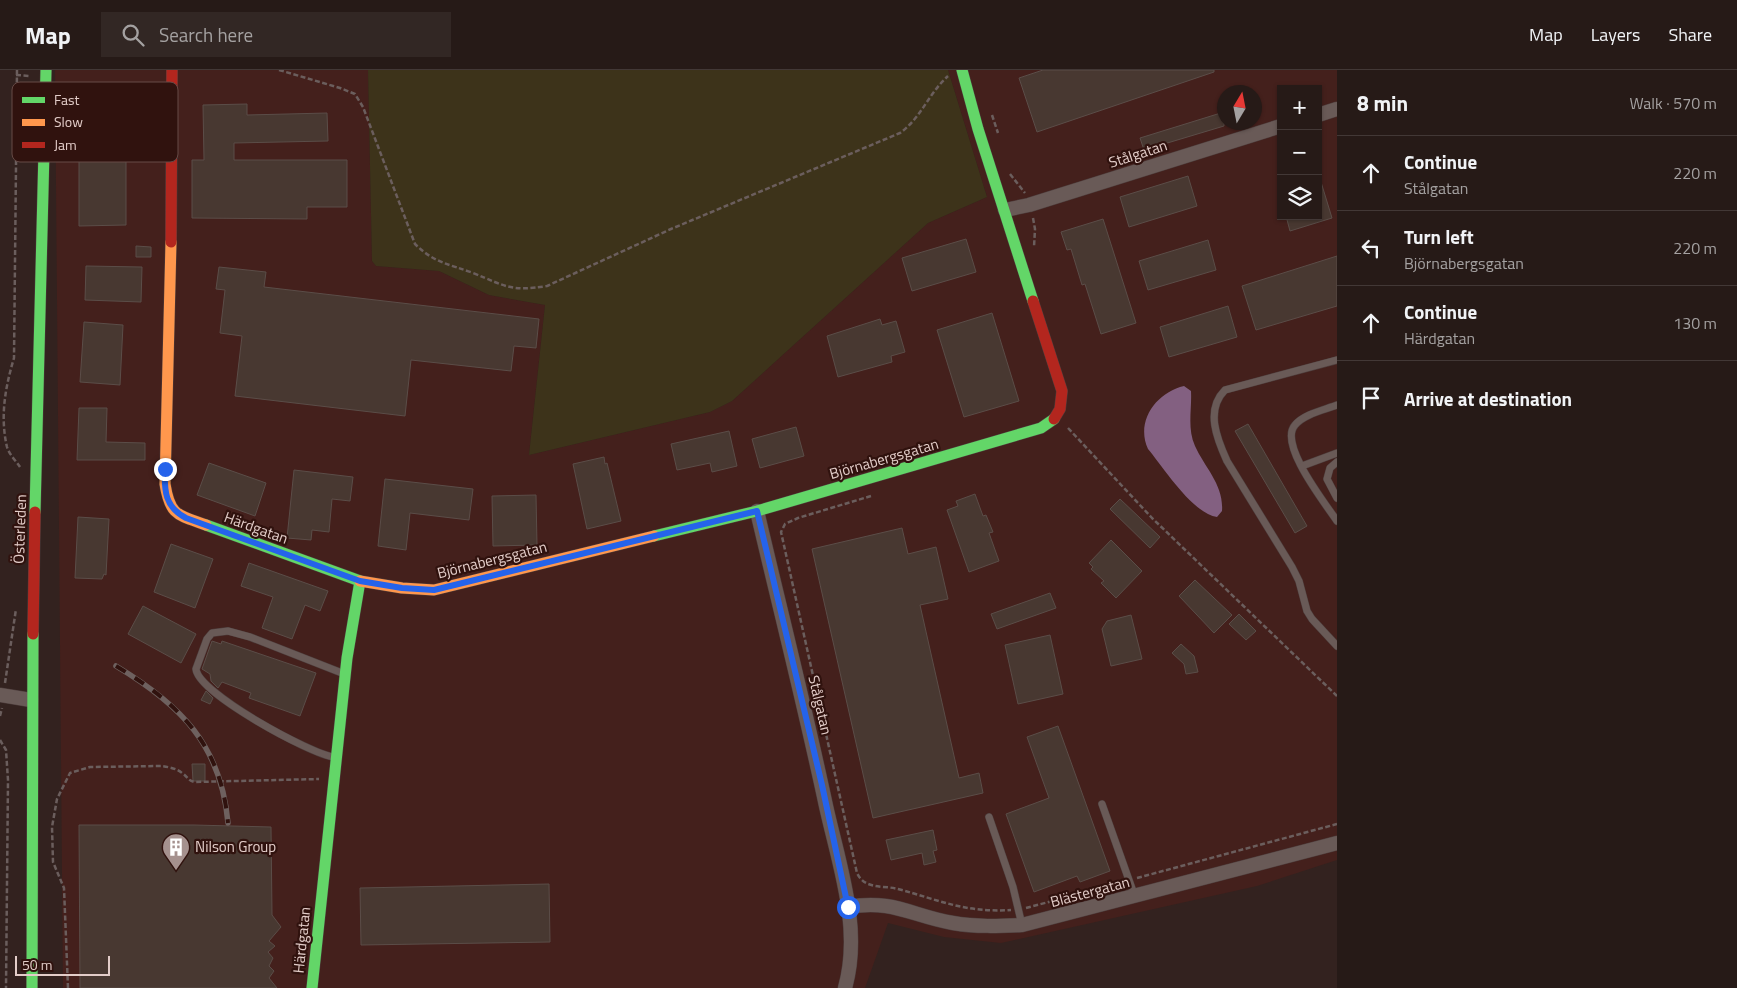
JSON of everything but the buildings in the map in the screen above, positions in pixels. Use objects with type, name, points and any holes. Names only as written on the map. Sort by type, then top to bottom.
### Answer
[{"type":"street","name":"Björnabergsgatan","points":[[360,581],[402,588],[434,590],[757,511],[1041,428],[1056,419],[1061,408],[1062,391],[962,70]]},
{"type":"street","points":[[1322,113],[1337,109]]},
{"type":"street","name":"Stålgatan","points":[[1005,210],[1029,205],[1277,127]]},
{"type":"street","name":"Österleden","points":[[32,988],[31,700],[44,162]]},
{"type":"street","name":"Härdgatan","points":[[172,162],[172,285],[165,469],[168,503],[173,510],[186,518],[360,581],[345,673],[312,988]]},
{"type":"street","name":"Stålgatan","points":[[757,511],[818,767],[848,907],[852,943],[845,988]]},
{"type":"street","points":[[2,696],[31,700]]},
{"type":"street","name":"Blästergatan","points":[[848,907],[881,904],[901,907],[952,923],[987,926],[1022,925],[1337,843]]},
{"type":"lane","points":[[1337,360],[1225,390],[1216,403],[1214,414],[1221,448],[1299,580],[1307,611],[1337,646]]},
{"type":"lane","points":[[1337,405],[1303,418],[1292,430],[1291,445],[1337,521]]},
{"type":"lane","points":[[1302,466],[1337,453]]},
{"type":"lane","points":[[1337,462],[1330,468],[1327,478],[1337,498]]},
{"type":"lane","points":[[337,757],[304,747],[228,704],[204,685],[196,674],[196,669],[207,639],[212,632],[228,631],[284,650],[339,674],[345,673]]},
{"type":"lane","points":[[1102,804],[1135,897]]},
{"type":"lane","points":[[989,817],[1013,887],[1022,925]]},
{"type":"path","points":[[279,70],[324,82],[355,94],[363,107],[415,244],[428,257],[506,288],[525,290],[547,286],[671,229],[900,133],[914,123],[937,86],[949,75],[962,70]]},
{"type":"path","points":[[990,106],[1000,142]]},
{"type":"path","points":[[15,162],[14,358],[3,396],[1,421],[7,448],[22,470]]},
{"type":"path","points":[[1008,169],[1011,176],[1024,190],[1029,205],[1035,229],[1034,251]]},
{"type":"path","points":[[1061,433],[1068,428],[1069,423]]},
{"type":"path","points":[[1068,428],[1152,518],[1337,696]]},
{"type":"path","points":[[872,496],[798,518],[786,524],[781,532],[857,873],[863,882],[870,885],[894,888],[937,902],[987,910],[1018,909],[1048,903],[1337,824]]},
{"type":"path","points":[[0,716],[16,601]]},
{"type":"path","points":[[0,740],[6,750],[8,780],[6,988]]},
{"type":"path","points":[[68,988],[64,888],[53,862],[52,827],[57,799],[70,772],[90,767],[161,766],[182,772],[189,781],[196,782],[303,781],[323,779]]},
{"type":"shaded area","points":[[55,70],[368,70],[372,261],[376,266],[439,271],[489,295],[545,305],[529,455],[710,412],[732,401],[928,223],[987,197],[948,70],[1337,70],[1337,860],[1257,886],[1001,943],[944,937],[888,923],[865,988],[63,988],[56,162],[178,162],[178,82],[55,82]]},
{"type":"shaded area","points":[[368,70],[948,70],[987,197],[928,223],[732,401],[710,412],[529,455],[545,305],[489,295],[439,271],[376,266],[372,261]]},
{"type":"shaded area","points":[[1184,386],[1191,391],[1190,426],[1195,446],[1220,493],[1222,511],[1217,517],[1198,508],[1179,489],[1148,449],[1145,438],[1144,428],[1147,418],[1157,401],[1174,389]]},
{"type":"railway","points":[[116,666],[160,696],[194,730],[207,749],[217,771],[224,795],[228,823]]},
{"type":"traffic: fast","points":[[46,70],[46,82]]},
{"type":"traffic: fast","points":[[962,70],[978,129],[1033,301]]},
{"type":"traffic: fast","points":[[35,512],[44,162]]},
{"type":"traffic: fast","points":[[654,536],[757,511],[1041,428],[1054,419]]},
{"type":"traffic: fast","points":[[206,525],[360,581],[347,658],[312,988]]},
{"type":"traffic: fast","points":[[32,988],[33,634]]},
{"type":"traffic: slow","points":[[171,242],[165,484],[167,495],[177,513],[206,525]]},
{"type":"traffic: slow","points":[[360,581],[402,588],[434,590],[654,536]]},
{"type":"traffic: jam","points":[[172,70],[172,82]]},
{"type":"traffic: jam","points":[[171,162],[171,242]]},
{"type":"traffic: jam","points":[[1033,301],[1062,391],[1060,409],[1054,419]]},
{"type":"traffic: jam","points":[[33,634],[35,512]]},
{"type":"place","name":"Nilson Group","points":[[176,871]]},
{"type":"route","points":[[165,469],[164,484],[168,503],[178,514],[260,546],[360,581],[402,588],[434,590],[757,511],[822,785],[848,907]]}]
